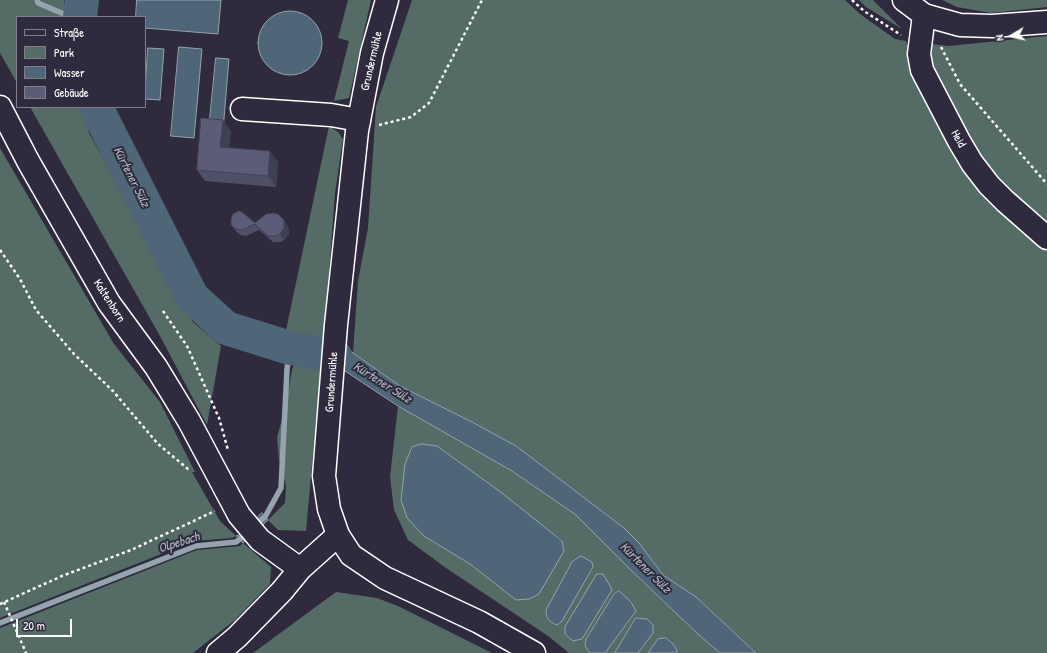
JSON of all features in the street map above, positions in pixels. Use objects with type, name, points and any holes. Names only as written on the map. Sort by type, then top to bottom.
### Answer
[{"type":"street","name":"Grundermühle","points":[[387,0],[372,53],[358,125],[336,325],[324,476],[329,509],[338,535],[351,555],[385,578],[479,622],[534,653]]},
{"type":"street","points":[[904,0],[924,15],[960,25],[992,26],[1047,22]]},
{"type":"street","name":"Heid","points":[[924,15],[930,40],[919,54],[922,70],[959,141],[972,163],[989,185],[1047,238]]},
{"type":"street","name":"Kaltenborn","points":[[0,107],[28,161],[109,303],[156,367],[189,421],[230,499],[260,540],[300,570]]},
{"type":"street","points":[[242,109],[331,115],[358,125]]},
{"type":"street","points":[[218,653],[282,591],[300,570],[338,535]]},
{"type":"path","points":[[358,125],[411,118],[429,103],[482,0]]},
{"type":"path","points":[[852,0],[864,11],[899,35],[930,40],[960,84],[1047,184]]},
{"type":"path","points":[[0,250],[20,279],[36,310],[74,354],[113,392],[158,444],[188,469],[230,499],[131,550],[62,576],[0,604]]},
{"type":"path","points":[[163,311],[186,346],[219,418],[227,442],[230,458]]},
{"type":"path","points":[[4,602],[26,653]]},
{"type":"green space","points":[[0,0],[64,0],[67,16],[16,16],[16,81],[0,53]]},
{"type":"green space","points":[[348,0],[371,0],[349,98],[334,101],[349,41],[338,38]]},
{"type":"green space","points":[[412,0],[845,0],[860,14],[895,39],[906,41],[917,76],[1047,246],[1047,653],[756,653],[696,597],[663,575],[639,543],[624,528],[516,446],[400,386],[353,353],[358,281],[368,228],[376,107]]},
{"type":"green space","points":[[859,0],[873,0],[902,29],[866,7]]},
{"type":"green space","points":[[942,0],[1047,0],[1047,7],[991,13],[957,7]]},
{"type":"green space","points":[[1047,36],[1047,229],[977,160],[925,58],[931,44],[949,46]]},
{"type":"green space","points":[[31,108],[84,108],[89,133],[193,322],[221,346],[207,425],[160,336]]},
{"type":"green space","points":[[329,126],[338,132],[343,139],[335,193],[324,341],[285,335]]},
{"type":"green space","points":[[0,148],[114,344],[160,402],[195,472],[192,472],[220,521],[236,536],[232,538],[194,541],[0,618]]},
{"type":"green space","points":[[296,359],[321,364],[306,531],[278,530],[268,520],[285,503],[286,486],[279,459],[277,437],[285,409],[292,370]]},
{"type":"green space","points":[[398,406],[512,471],[576,515],[634,573],[720,653],[676,653],[677,651],[658,639],[648,653],[638,653],[653,633],[636,618],[615,653],[605,653],[636,611],[619,591],[614,594],[586,639],[585,646],[590,653],[569,653],[548,636],[446,568],[408,540],[394,510],[390,477]],"holes":[[[545,528],[562,540],[470,564],[424,536]]]},
{"type":"green space","points":[[243,543],[271,567],[270,584],[235,620],[193,653],[0,653],[0,628],[197,550],[240,546]]},
{"type":"green space","points":[[336,592],[377,598],[398,606],[492,653],[253,653]]},
{"type":"water","points":[[137,0],[221,0],[218,34],[146,28],[146,16],[136,16]]},
{"type":"water","points":[[290,11],[308,17],[316,25],[322,43],[316,61],[308,69],[290,75],[272,69],[264,61],[258,43],[264,25],[272,17]]},
{"type":"water","points":[[179,47],[202,49],[194,138],[171,136]]},
{"type":"water","points":[[148,48],[164,49],[160,100],[146,99]]},
{"type":"water","points":[[216,58],[229,59],[223,130],[209,129]]},
{"type":"water","points":[[293,336],[324,341],[346,348],[400,386],[516,446],[624,528],[639,543],[663,575],[696,597],[756,653],[720,653],[634,573],[576,515],[512,471],[398,406],[345,371],[327,365],[296,359],[288,359]]},
{"type":"water","points":[[422,444],[437,446],[502,493],[562,541],[564,551],[539,594],[529,599],[516,600],[470,564],[424,536],[407,518],[401,500],[405,464],[412,447]]},
{"type":"water","points":[[262,513],[268,520],[243,543],[236,536],[241,534]]},
{"type":"water","points":[[581,556],[592,562],[593,567],[562,621],[557,625],[548,619],[546,610],[572,562]]},
{"type":"water","points":[[597,574],[603,574],[612,590],[582,639],[573,641],[565,634],[565,627]]},
{"type":"water","points":[[619,591],[631,602],[636,611],[605,653],[590,653],[585,646],[586,639],[614,594]]},
{"type":"water","points":[[636,618],[647,619],[653,625],[653,633],[638,653],[615,653]]},
{"type":"water","points":[[666,638],[674,645],[677,651],[676,653],[648,653],[658,639]]},
{"type":"building","points":[[201,118],[223,120],[220,147],[270,151],[268,176],[197,170]]},
{"type":"building","points":[[239,211],[255,223],[266,214],[278,214],[284,220],[284,228],[280,234],[276,236],[268,236],[255,224],[242,230],[236,229],[231,225],[231,219],[233,214]]},
{"type":"waterway","points":[[37,0],[38,3],[69,16]]},
{"type":"waterway","name":"Kürtener Sülz","points":[[80,16],[82,0]]},
{"type":"waterway","name":"Kürtener Sülz","points":[[97,108],[192,297],[226,328],[290,348],[335,356]]},
{"type":"waterway","name":"Olpebach","points":[[260,521],[265,517],[281,488],[287,369],[290,348]]},
{"type":"waterway","name":"Olpebach","points":[[0,623],[196,546],[236,542],[245,535]]}]
